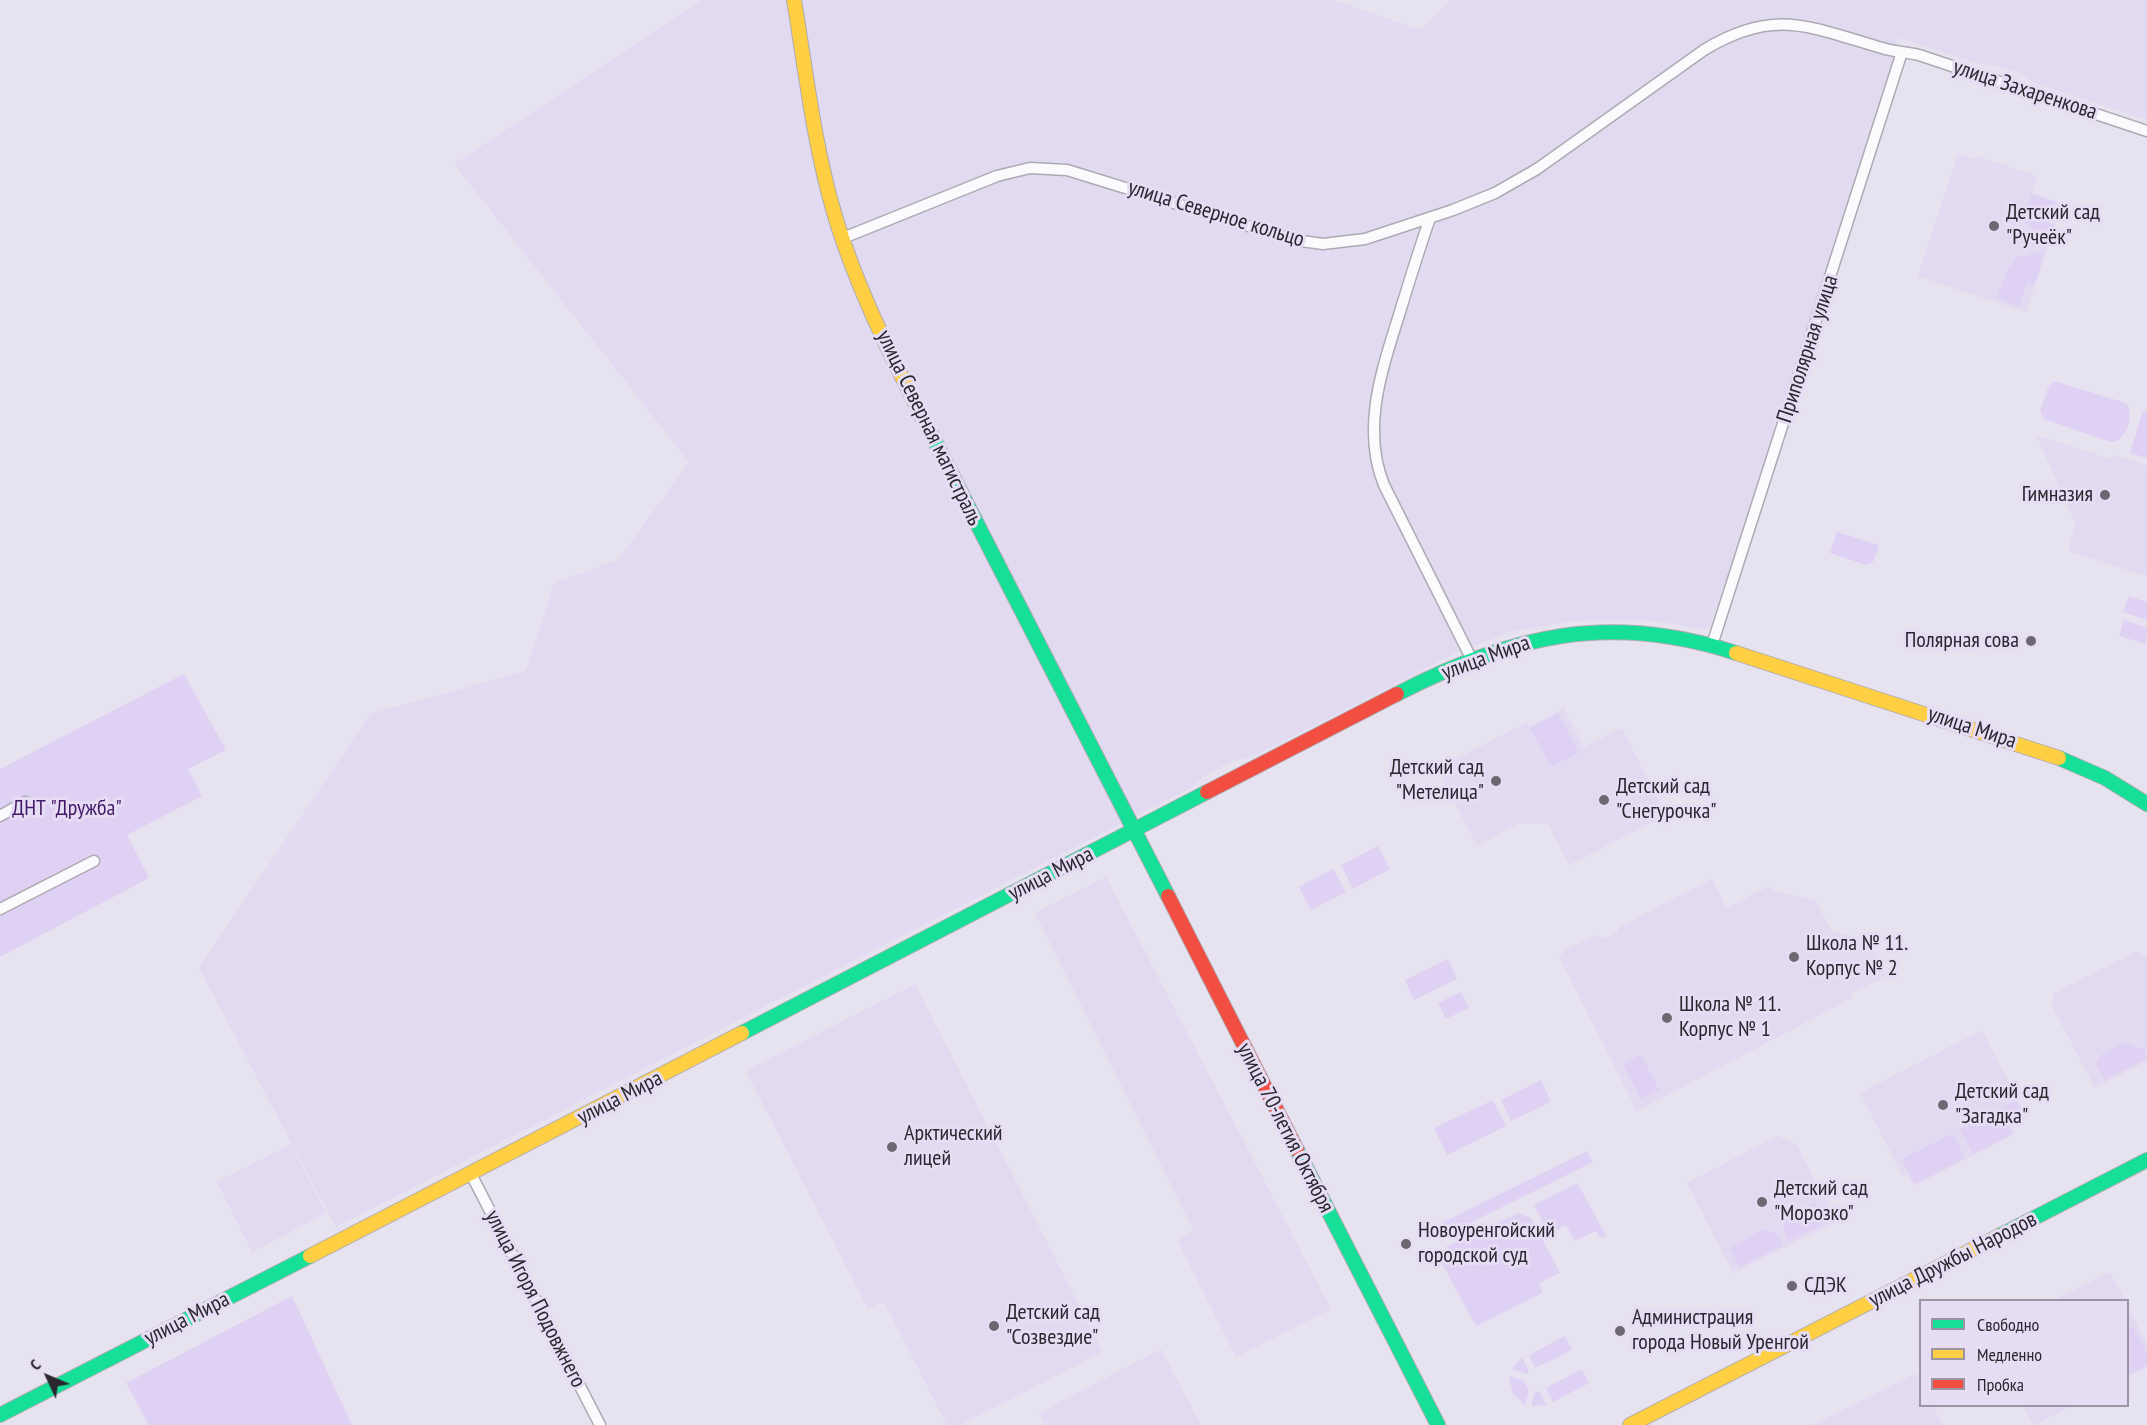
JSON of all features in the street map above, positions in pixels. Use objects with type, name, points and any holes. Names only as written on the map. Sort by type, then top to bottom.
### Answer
[{"type":"street","name":"улица Северная магистраль","points":[[794,0],[821,158],[843,238],[903,380],[1133,831]]},
{"type":"street","name":"улица Северное кольцо","points":[[843,238],[997,176],[1014,171],[1041,168],[1083,174],[1294,240],[1309,243],[1338,243],[1365,239],[1475,202],[1518,182],[1704,51],[1745,29],[1770,24],[1796,25],[1902,52]]},
{"type":"street","name":"улица Захаренкова","points":[[1902,52],[1925,57],[2147,131]]},
{"type":"street","name":"Приполярная улица","points":[[1712,645],[1902,52]]},
{"type":"street","points":[[1430,218],[1385,361],[1374,412],[1373,446],[1378,471],[1384,485],[1472,660]]},
{"type":"street","name":"улица Мира","points":[[0,1414],[471,1174],[1352,717],[1472,660],[1524,642],[1580,632],[1616,631],[1657,634],[1712,645],[2052,755],[2105,778],[2147,804]]},
{"type":"street","points":[[0,816],[25,802]]},
{"type":"street","name":"улица 70-летия Октября","points":[[1133,831],[1438,1425]]},
{"type":"street","points":[[0,909],[94,861]]},
{"type":"street","name":"улица Дружбы Народов","points":[[1630,1425],[2147,1160]]},
{"type":"street","name":"улица Игоря Подовжнего","points":[[471,1174],[600,1425]]},
{"type":"shaded area","points":[[702,0],[1333,0],[1421,30],[1451,0],[2147,0],[2147,120],[2033,82],[2021,73],[1996,65],[1979,64],[1900,38],[1784,404],[1778,413],[1772,441],[1710,627],[1702,629],[1635,620],[1572,621],[1509,632],[1456,653],[1254,756],[1233,761],[1207,774],[1192,787],[336,1227],[199,968],[370,714],[526,671],[554,583],[618,560],[689,462],[454,164]]},
{"type":"shaded area","name":"Детский сад \"Ручеёк\"","points":[[1958,153],[1976,160],[1977,156],[2037,176],[2032,193],[2062,203],[2026,312],[1918,276]]},
{"type":"shaded area","name":"Гимназия","points":[[2036,435],[2111,459],[2113,455],[2147,465],[2147,576],[2068,551],[2076,524]]},
{"type":"shaded area","points":[[1564,708],[1584,747],[1622,728],[1666,815],[1569,865],[1548,824],[1518,824],[1477,846],[1437,769],[1527,722],[1530,727]]},
{"type":"shaded area","points":[[1106,877],[1331,1309],[1236,1357],[1177,1240],[1194,1231],[1035,913]]},
{"type":"shaded area","points":[[1712,879],[1727,908],[1769,886],[1772,891],[1815,900],[1832,932],[1867,939],[1886,976],[1851,994],[1852,998],[1637,1111],[1559,957],[1566,949],[1596,935],[1604,938],[1617,932],[1619,927]]},
{"type":"shaded area","points":[[2136,952],[2147,957],[2147,1061],[2095,1088],[2052,1006],[2054,993]]},
{"type":"shaded area","name":"Арктический лицей","points":[[915,984],[1103,1352],[960,1425],[947,1425],[884,1302],[868,1309],[746,1071]]},
{"type":"shaded area","name":"Детский сад \"Загадка\"","points":[[1982,1030],[2027,1117],[2011,1125],[2015,1134],[1914,1186],[1907,1174],[1903,1176],[1860,1093]]},
{"type":"shaded area","name":"Детский сад \"Морозко\"","points":[[1777,1136],[1796,1144],[1837,1222],[1733,1273],[1687,1183]]},
{"type":"shaded area","points":[[291,1144],[326,1213],[252,1252],[217,1182]]},
{"type":"shaded area","points":[[2110,1272],[2124,1299],[2056,1299]]},
{"type":"shaded area","points":[[2129,1308],[2147,1344],[2147,1367],[2129,1376]]},
{"type":"shaded area","points":[[1161,1349],[1201,1425],[1045,1425],[1039,1413]]},
{"type":"shaded area","points":[[1916,1373],[1919,1379],[1919,1407],[1934,1407],[1943,1425],[1813,1425]]},
{"type":"shaded area","points":[[2024,1407],[2070,1407],[2034,1425]]},
{"type":"green space","points":[[2032,194],[2056,202],[2049,223],[2054,225],[2047,245],[2026,221],[2029,212],[2026,211]]},
{"type":"green space","points":[[2045,251],[2035,284],[2027,282],[2019,306],[1997,298],[2014,258]]},
{"type":"green space","points":[[2054,381],[2126,403],[2130,413],[2125,432],[2117,441],[2111,442],[2044,419],[2040,411],[2048,388]]},
{"type":"green space","points":[[2143,411],[2147,412],[2147,458],[2130,453]]},
{"type":"green space","points":[[1837,532],[1879,545],[1873,562],[1866,565],[1830,553]]},
{"type":"green space","points":[[2129,596],[2147,602],[2147,620],[2123,612]]},
{"type":"green space","points":[[2124,620],[2147,628],[2146,644],[2119,636]]},
{"type":"green space","name":"ДНТ \"Дружба\"","points":[[184,674],[226,750],[188,769],[202,796],[127,835],[149,878],[0,957],[0,769]]},
{"type":"green space","points":[[1558,713],[1579,753],[1551,767],[1530,728]]},
{"type":"green space","points":[[1378,846],[1390,869],[1353,889],[1341,865]]},
{"type":"green space","points":[[1333,869],[1346,892],[1311,910],[1299,887]]},
{"type":"green space","points":[[1448,959],[1457,979],[1414,1000],[1405,980]]},
{"type":"green space","points":[[1461,992],[1469,1008],[1446,1019],[1438,1003]]},
{"type":"green space","points":[[2125,1042],[2144,1050],[2147,1058],[2105,1080],[2096,1064],[2101,1055]]},
{"type":"green space","points":[[1641,1055],[1659,1090],[1641,1099],[1623,1064]]},
{"type":"green space","points":[[1541,1080],[1551,1102],[1511,1121],[1501,1100]]},
{"type":"green space","points":[[1493,1100],[1506,1126],[1447,1155],[1434,1128]]},
{"type":"green space","points":[[2016,1101],[2023,1116],[2007,1124],[2012,1134],[1973,1154],[1960,1129]]},
{"type":"green space","points":[[1953,1133],[1965,1158],[1914,1184],[1902,1159]]},
{"type":"green space","points":[[1587,1151],[1593,1162],[1448,1234],[1442,1223]]},
{"type":"green space","points":[[1578,1183],[1606,1236],[1600,1238],[1596,1231],[1575,1241],[1566,1225],[1549,1234],[1534,1205]]},
{"type":"green space","points":[[1815,1202],[1826,1223],[1789,1241],[1783,1230],[1786,1218]]},
{"type":"green space","points":[[1519,1213],[1531,1218],[1560,1273],[1539,1283],[1542,1293],[1476,1326],[1441,1262],[1453,1255],[1446,1247]]},
{"type":"green space","points":[[1764,1229],[1777,1234],[1783,1245],[1739,1267],[1730,1248]]},
{"type":"green space","points":[[292,1296],[352,1425],[149,1425],[126,1383]]},
{"type":"green space","points":[[2133,1326],[2147,1354],[2147,1365],[2129,1374],[2129,1328]]},
{"type":"green space","points":[[1565,1336],[1572,1350],[1535,1368],[1529,1355]]},
{"type":"green space","points":[[1522,1357],[1529,1371],[1527,1374],[1512,1369]]},
{"type":"green space","points":[[1582,1369],[1589,1383],[1553,1402],[1546,1388]]},
{"type":"green space","points":[[1509,1376],[1524,1381],[1529,1390],[1525,1405],[1513,1394]]},
{"type":"green space","points":[[1539,1391],[1547,1405],[1531,1406],[1535,1392]]},
{"type":"traffic: fast","points":[[931,434],[1168,896]]},
{"type":"traffic: fast","points":[[1397,694],[1480,657],[1521,644],[1562,636],[1603,632],[1646,634],[1690,641],[1736,653]]},
{"type":"traffic: fast","points":[[2059,758],[2105,778],[2147,804]]},
{"type":"traffic: fast","points":[[742,1033],[1207,792]]},
{"type":"traffic: fast","points":[[1297,1150],[1438,1425]]},
{"type":"traffic: fast","points":[[1999,1236],[2147,1160]]},
{"type":"traffic: fast","points":[[0,1415],[310,1256]]},
{"type":"traffic: slow","points":[[794,0],[816,136],[835,216],[866,300],[931,434]]},
{"type":"traffic: slow","points":[[1736,653],[2059,758]]},
{"type":"traffic: slow","points":[[310,1256],[742,1033]]},
{"type":"traffic: slow","points":[[1630,1425],[1999,1236]]},
{"type":"traffic: jam","points":[[1207,792],[1397,694]]},
{"type":"traffic: jam","points":[[1168,896],[1297,1150]]},
{"type":"place","name":"Детский сад \"Ручеёк\"","points":[[1994,226]]},
{"type":"place","name":"Гимназия","points":[[2105,495]]},
{"type":"place","name":"Полярная сова","points":[[2031,641]]},
{"type":"place","name":"Детский сад \"Метелица\"","points":[[1496,781]]},
{"type":"place","name":"Детский сад \"Снегурочка\"","points":[[1604,800]]},
{"type":"place","name":"Школа № 11. Корпус № 2","points":[[1794,957]]},
{"type":"place","name":"Школа № 11. Корпус № 1","points":[[1667,1018]]},
{"type":"place","name":"Детский сад \"Загадка\"","points":[[1943,1105]]},
{"type":"place","name":"Арктический лицей","points":[[892,1147]]},
{"type":"place","name":"Детский сад \"Морозко\"","points":[[1762,1202]]},
{"type":"place","name":"Новоуренгойский городской суд","points":[[1406,1244]]},
{"type":"place","name":"СДЭК","points":[[1792,1286]]},
{"type":"place","name":"Детский сад \"Созвездие\"","points":[[994,1326]]},
{"type":"place","name":"Администрация города Новый Уренгой","points":[[1620,1331]]}]
